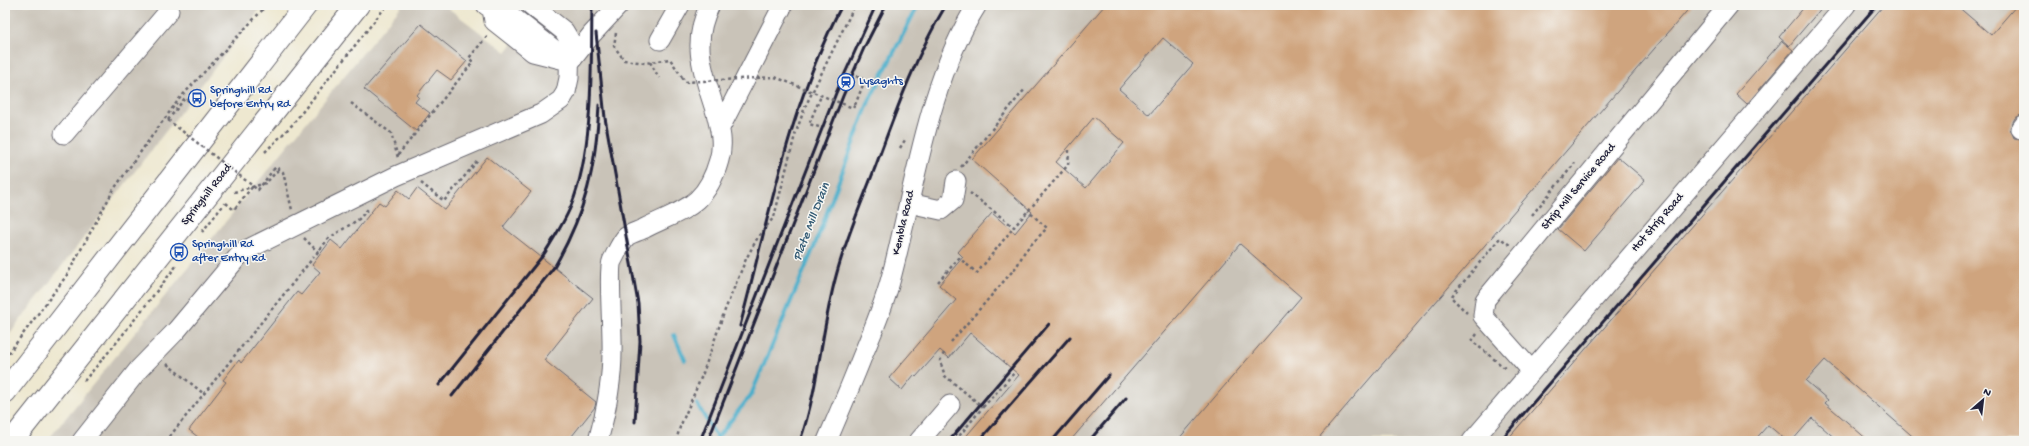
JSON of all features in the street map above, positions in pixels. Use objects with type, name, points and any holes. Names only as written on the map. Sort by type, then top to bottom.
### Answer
[{"type":"main road","points":[[5,392],[306,5]]},
{"type":"main road","name":"Springhill Road","points":[[12,441],[358,5]]},
{"type":"street","points":[[82,441],[139,368],[176,331],[242,252],[400,164],[528,120],[561,100],[566,92],[571,45],[568,36],[531,5]]},
{"type":"street","points":[[570,62],[592,34],[619,5]]},
{"type":"street","points":[[660,40],[680,5]]},
{"type":"street","points":[[598,441],[604,420],[611,375],[612,263],[626,237],[676,215],[690,207],[701,197],[709,185],[720,160],[722,149],[720,128],[699,49],[700,30],[710,5]]},
{"type":"street","points":[[720,128],[783,5]]},
{"type":"street","name":"Kembla Road","points":[[828,441],[882,310],[931,116],[947,65],[960,35],[977,5]]},
{"type":"street","name":"Strip Mill Service Road","points":[[1531,370],[1483,316],[1485,300],[1729,5]]},
{"type":"street","name":"Hot Strip Road","points":[[1472,441],[1531,370],[1846,5]]},
{"type":"street","points":[[64,134],[169,7]]},
{"type":"street","points":[[489,7],[514,10],[570,62],[533,52],[494,21],[489,7]]},
{"type":"street","points":[[909,202],[941,210],[953,200],[959,169]]},
{"type":"street","points":[[919,441],[950,405]]},
{"type":"path","points":[[5,358],[67,274],[114,189],[184,97],[267,5]]},
{"type":"path","points":[[676,441],[680,427],[703,373],[725,310],[746,259],[758,237],[774,217],[795,135],[805,107],[855,5]]},
{"type":"path","points":[[400,164],[473,62],[469,58],[488,35]]},
{"type":"path","points":[[614,40],[617,44],[616,50]]},
{"type":"path","points":[[614,46],[622,59],[626,61],[650,62],[666,59],[671,60],[685,82],[775,77],[853,108],[866,81],[856,76]]},
{"type":"path","points":[[650,62],[659,78]]},
{"type":"path","points":[[1014,227],[982,205],[959,169],[1025,89]]},
{"type":"path","points":[[819,128],[810,124],[821,96]]},
{"type":"path","points":[[184,97],[195,106]]},
{"type":"path","points":[[184,97],[168,120],[258,190],[276,167],[282,172]]},
{"type":"path","points":[[351,103],[391,133],[406,184],[417,180],[444,201],[481,156]]},
{"type":"path","points":[[900,148],[905,140],[904,139]]},
{"type":"path","points":[[938,282],[959,258],[977,273],[1014,227],[1068,165],[1068,150]]},
{"type":"path","points":[[234,192],[266,184],[279,169]]},
{"type":"path","points":[[226,203],[234,210],[253,186]]},
{"type":"path","points":[[166,441],[329,238],[359,219],[370,207]]},
{"type":"path","points":[[951,342],[1017,266],[1025,251],[1047,228],[1028,211]]},
{"type":"path","points":[[154,354],[204,394]]},
{"type":"path","points":[[983,407],[1015,372]]},
{"type":"shaded area","points":[[5,5],[263,5],[5,340]]},
{"type":"shaded area","points":[[402,5],[444,5],[506,52],[544,5],[2024,5],[2024,441],[47,441]]},
{"type":"building","points":[[1105,5],[1692,5],[1316,441],[1177,441],[1301,297],[1240,244],[1070,441],[962,441],[1019,375],[970,333],[949,358],[940,350],[916,377],[914,375],[902,390],[889,378],[956,300],[939,285],[963,257],[958,252],[992,213],[1015,233],[1032,212],[972,159]],"holes":[[[1163,38],[1193,64],[1149,115],[1119,89]],[[1094,117],[1124,143],[1086,188],[1056,162]]]},
{"type":"building","points":[[1806,5],[1824,5],[1789,46],[1779,37]]},
{"type":"building","points":[[1884,5],[1956,5],[1991,35],[2017,5],[2024,5],[2024,114],[2015,118],[2010,128],[2014,138],[2024,139],[2024,441],[1918,441],[1825,360],[1806,381],[1828,400],[1825,403],[1869,441],[1838,441],[1812,418],[1792,441],[1787,441],[1768,425],[1754,441],[1506,441]]},
{"type":"building","points":[[421,24],[467,61],[451,80],[437,70],[417,95],[419,97],[415,102],[430,113],[416,131],[364,89]]},
{"type":"building","points":[[1782,41],[1793,50],[1747,104],[1736,94]]},
{"type":"building","points":[[487,157],[531,192],[503,227],[593,298],[544,360],[596,402],[595,407],[568,441],[203,441],[189,430],[226,382],[223,380],[239,360],[241,363],[297,292],[301,295],[320,272],[312,265],[331,240],[342,249],[379,202],[385,206],[398,190],[409,199],[417,188],[445,210]]},
{"type":"building","points":[[1618,157],[1645,180],[1584,251],[1558,229]]},
{"type":"waterway","name":"Plate Mill Drain","points":[[718,441],[717,438],[751,395],[814,247],[869,101],[918,5]]},
{"type":"waterway","points":[[674,335],[685,360]]},
{"type":"waterway","points":[[697,404],[717,438]]},
{"type":"railway","points":[[439,385],[544,254],[571,206],[584,159],[590,107],[592,5]]},
{"type":"railway","points":[[740,326],[771,203],[794,122],[808,82],[842,5]]},
{"type":"railway","points":[[700,441],[836,93],[876,5]]},
{"type":"railway","points":[[708,441],[843,96],[864,48],[886,5]]},
{"type":"railway","points":[[800,441],[812,400],[831,297],[844,248],[907,84],[925,44],[946,5]]},
{"type":"railway","points":[[1500,441],[1877,5]]},
{"type":"railway","points":[[596,33],[605,118],[638,303],[640,341],[635,422]]},
{"type":"railway","points":[[452,396],[555,266],[566,246],[582,208],[588,188],[598,128],[599,105]]},
{"type":"railway","points":[[949,441],[1049,324]]},
{"type":"railway","points":[[979,441],[1070,337]]},
{"type":"railway","points":[[1052,441],[1109,375]]},
{"type":"railway","points":[[1089,441],[1126,398]]},
{"type":"place","name":"Lysaghts","points":[[846,82]]},
{"type":"place","name":"Springhill Rd before Entry Rd","points":[[197,98]]},
{"type":"place","name":"Springhill Rd after Entry Rd","points":[[179,252]]}]
